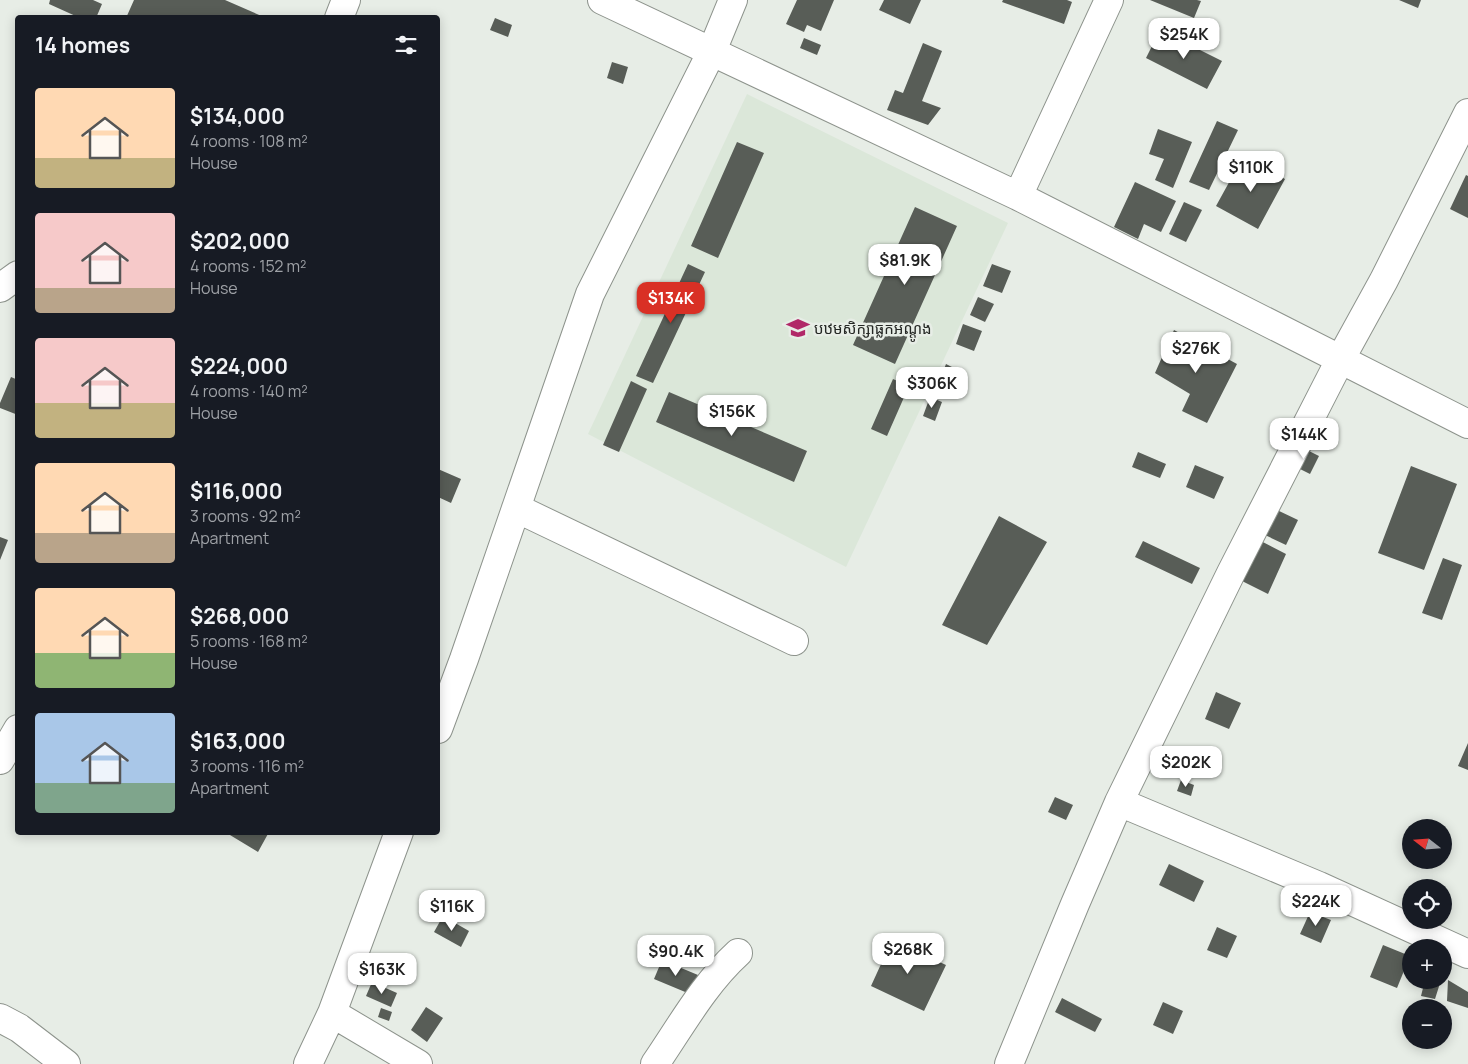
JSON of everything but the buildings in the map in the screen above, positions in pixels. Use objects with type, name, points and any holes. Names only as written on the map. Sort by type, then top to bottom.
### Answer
[{"type":"street","points":[[340,15],[346,0]]},
{"type":"street","points":[[602,0],[1018,196],[1468,424]]},
{"type":"street","points":[[440,724],[590,294],[712,51],[733,0]]},
{"type":"street","points":[[1018,196],[1109,0]]},
{"type":"street","points":[[1010,1064],[1119,802],[1230,573],[1340,360],[1384,280],[1468,113]]},
{"type":"street","points":[[0,288],[15,277]]},
{"type":"street","points":[[516,508],[794,641]]},
{"type":"street","points":[[1119,802],[1318,886],[1468,954]]},
{"type":"street","points":[[308,1064],[332,1013],[398,835]]},
{"type":"street","points":[[655,1064],[710,983],[723,966],[738,953]]},
{"type":"street","points":[[332,1013],[418,1064]]},
{"type":"street","points":[[0,1018],[19,1028],[66,1064]]},
{"type":"shaded area","name":"បឋមសិក្សាធ្លកអណ្តូង","points":[[747,94],[1008,223],[846,567],[588,434]]},
{"type":"place","name":"បឋមសិក្សាធ្លកអណ្តូង","points":[[798,328]]}]
